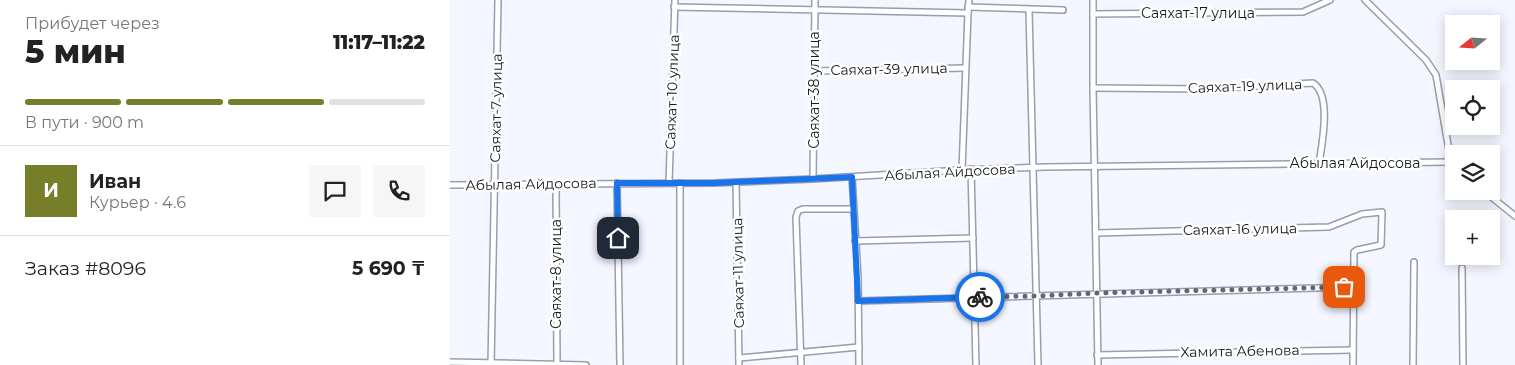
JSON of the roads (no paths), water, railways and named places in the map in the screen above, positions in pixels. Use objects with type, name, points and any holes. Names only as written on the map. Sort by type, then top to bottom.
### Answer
[{"type":"street","name":"Саяхат-7 улица","points":[[491,364],[498,0]]},
{"type":"street","name":"Саяхат-10 улица","points":[[669,183],[674,0]]},
{"type":"street","name":"Саяхат-38 улица","points":[[813,179],[815,0]]},
{"type":"street","points":[[962,170],[969,0]]},
{"type":"street","points":[[1093,0],[1098,365]]},
{"type":"street","name":"Саяхат-17 улица","points":[[1093,14],[1302,12],[1330,0]]},
{"type":"street","points":[[1365,0],[1426,60],[1436,75],[1449,145]]},
{"type":"street","points":[[674,7],[815,10],[1063,10]]},
{"type":"street","points":[[1029,10],[1038,365]]},
{"type":"street","name":"Саяхат-39 улица","points":[[814,71],[965,68]]},
{"type":"street","name":"Саяхат-19 улица","points":[[1093,88],[1204,88],[1313,83],[1318,87],[1322,95],[1324,129],[1320,164]]},
{"type":"street","name":"Абылая Айдосова","points":[[450,185],[556,183],[680,184],[852,177],[971,169],[1095,166],[1445,164]]},
{"type":"street","points":[[971,169],[976,365]]},
{"type":"street","points":[[852,177],[860,365]]},
{"type":"street","name":"Саяхат-11 улица","points":[[736,182],[739,365]]},
{"type":"street","name":"Саяхат-8 улица","points":[[556,183],[557,365]]},
{"type":"street","points":[[617,183],[620,365]]},
{"type":"street","points":[[680,184],[680,365]]},
{"type":"street","points":[[1495,200],[1515,216]]},
{"type":"street","points":[[801,365],[796,217],[798,211],[854,209]]},
{"type":"street","name":"Саяхат-16 улица","points":[[1096,233],[1329,227],[1362,214],[1382,212],[1381,245],[1354,252],[1354,287]]},
{"type":"street","points":[[855,241],[973,238]]},
{"type":"street","points":[[1413,365],[1414,262]]},
{"type":"street","points":[[1462,268],[1463,365]]},
{"type":"street","points":[[858,301],[1354,287],[1353,365]]},
{"type":"street","points":[[739,358],[859,347]]},
{"type":"street","name":"Хамита Абенова","points":[[1098,355],[1353,350]]},
{"type":"street","points":[[450,362],[586,365]]}]
